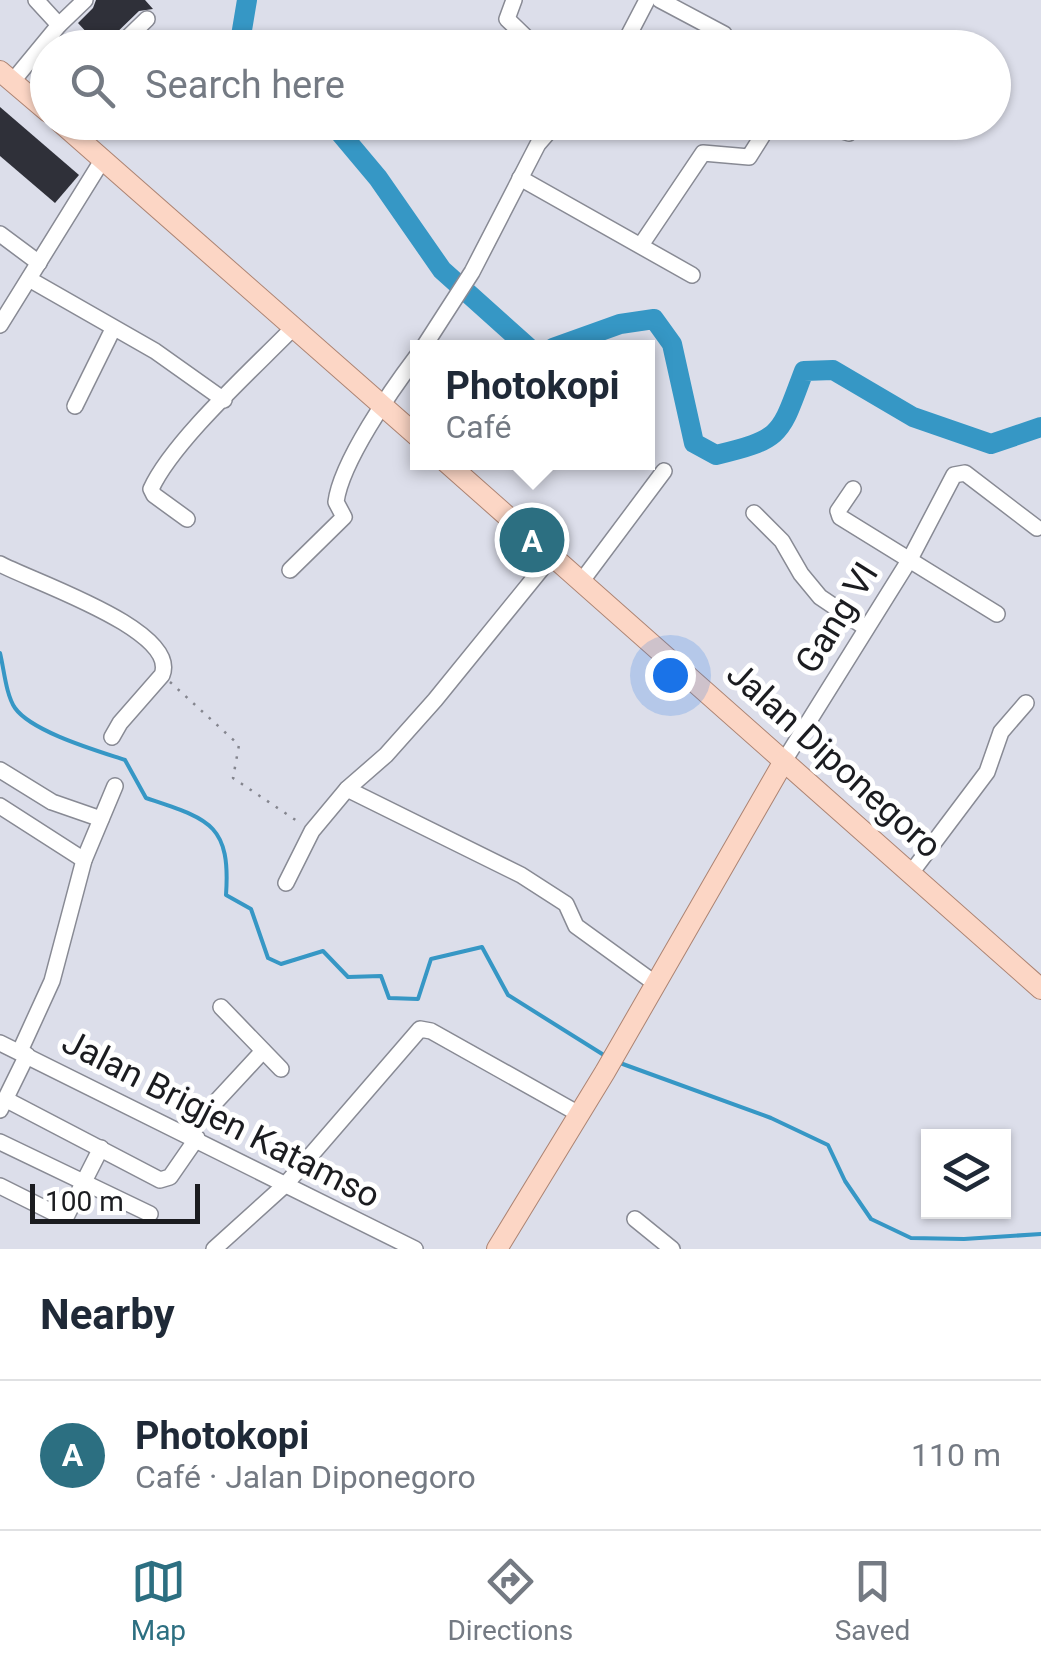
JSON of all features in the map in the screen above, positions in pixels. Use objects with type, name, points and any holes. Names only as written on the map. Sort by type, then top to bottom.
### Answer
[{"type":"main road","points":[[6,77],[30,97]]},
{"type":"main road","points":[[81,140],[410,430]]},
{"type":"main road","name":"Jalan Diponegoro","points":[[455,470],[1041,989]]},
{"type":"main road","points":[[498,1249],[784,760]]},
{"type":"street","points":[[36,0],[60,25]]},
{"type":"street","points":[[55,30],[85,0]]},
{"type":"street","points":[[514,0],[507,19],[518,30]]},
{"type":"street","points":[[632,30],[648,0]]},
{"type":"street","points":[[660,0],[716,30]]},
{"type":"street","points":[[136,30],[147,20]]},
{"type":"street","points":[[6,77],[30,54]]},
{"type":"street","points":[[428,340],[472,272],[541,140]]},
{"type":"street","points":[[641,244],[703,153],[748,156],[759,140]]},
{"type":"street","points":[[0,326],[104,159]]},
{"type":"street","points":[[520,178],[692,275]]},
{"type":"street","points":[[0,234],[39,263]]},
{"type":"street","points":[[29,280],[155,351],[224,400]]},
{"type":"street","points":[[75,406],[113,328]]},
{"type":"street","points":[[187,519],[151,489],[180,447],[292,328]]},
{"type":"street","points":[[290,570],[344,518],[336,502],[337,494],[381,404],[410,365]]},
{"type":"street","points":[[581,582],[664,471]]},
{"type":"street","name":"Gang VI","points":[[784,760],[910,558],[941,496],[958,472],[966,473],[1038,528]]},
{"type":"street","points":[[853,490],[838,511],[840,517],[997,614]]},
{"type":"street","points":[[754,513],[782,540],[801,574],[820,596],[866,628]]},
{"type":"street","points":[[286,884],[312,831],[347,789],[386,755],[435,700],[552,556]]},
{"type":"street","points":[[0,564],[81,599],[129,626],[163,656],[162,674],[112,737]]},
{"type":"street","points":[[912,873],[987,772],[1001,732],[1026,703]]},
{"type":"street","points":[[0,770],[52,802],[101,819]]},
{"type":"street","points":[[115,786],[84,860],[64,926],[59,961],[3,1105],[165,1180],[192,1135],[262,1051]]},
{"type":"street","points":[[347,789],[521,874],[566,904],[576,926],[656,984]]},
{"type":"street","points":[[0,806],[84,860]]},
{"type":"street","points":[[221,1007],[281,1069]]},
{"type":"street","points":[[214,1249],[286,1184],[420,1029],[432,1031],[579,1114]]},
{"type":"street","name":"Jalan Brigjen Katamso","points":[[0,1042],[415,1249]]},
{"type":"street","points":[[0,1142],[150,1214]]},
{"type":"street","points":[[0,1186],[64,1216],[69,1214],[100,1148]]},
{"type":"street","points":[[634,1219],[672,1249]]},
{"type":"path","points":[[162,674],[239,746],[234,778],[312,831]]},
{"type":"building","points":[[96,0],[145,0],[153,9],[139,11],[119,30],[84,30],[78,23]]},
{"type":"building","points":[[0,107],[30,133],[30,140],[38,140],[79,175],[55,203],[0,156]]},
{"type":"waterway","points":[[242,30],[247,0]]},
{"type":"waterway","points":[[346,140],[378,178],[442,270],[520,340]]},
{"type":"waterway","points":[[575,340],[620,324],[654,319],[672,344],[694,443],[716,455],[755,444],[776,431],[784,421],[804,371],[833,370],[913,417],[991,444],[1041,427]]},
{"type":"waterway","points":[[0,653],[9,696],[24,717],[66,740],[125,760],[146,798],[185,812],[211,827],[224,852],[226,895],[251,909],[268,958],[281,964],[323,951],[348,977],[381,976],[389,998],[418,999],[431,959],[482,947],[508,995],[607,1057]]},
{"type":"waterway","points":[[620,1063],[771,1118],[828,1145],[845,1181],[871,1219],[911,1238],[1041,1234]]},
{"type":"place","name":"Photokopi","points":[[532,540]]}]
